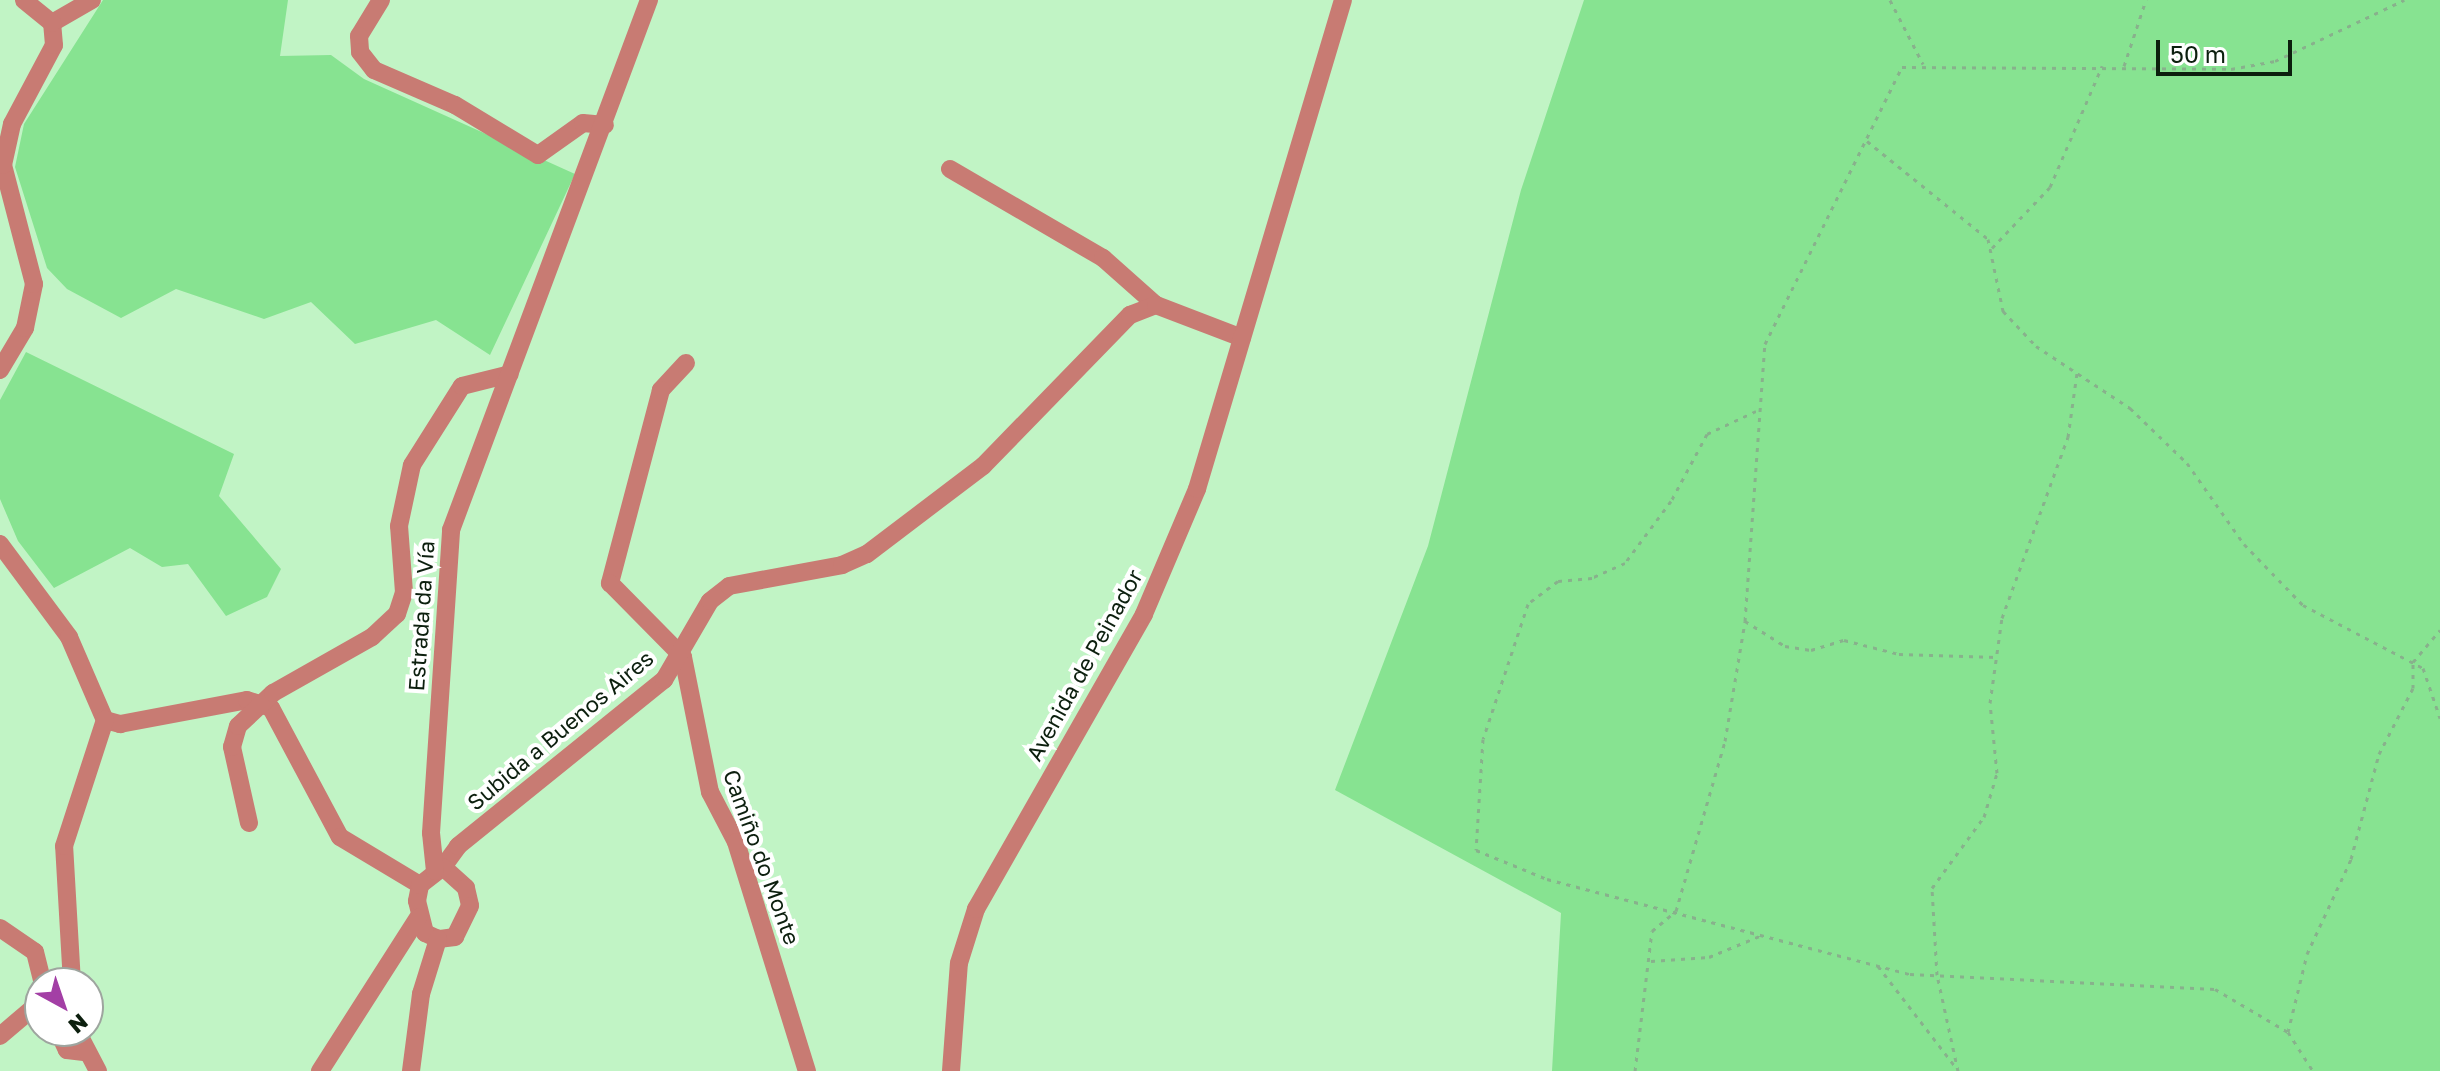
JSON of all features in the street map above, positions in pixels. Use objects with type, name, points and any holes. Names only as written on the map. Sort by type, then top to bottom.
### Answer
[{"type":"street","points":[[0,370],[25,328],[34,284],[3,165],[12,124],[54,45],[52,23],[24,0]]},
{"type":"street","points":[[52,23],[92,0]]},
{"type":"street","points":[[381,0],[359,36],[360,52],[374,70],[455,105],[538,155],[583,123],[605,125]]},
{"type":"street","name":"Estrada da Vía","points":[[439,869],[451,530],[605,125],[649,0]]},
{"type":"street","name":"Avenida de Peinador","points":[[951,1071],[959,963],[976,909],[1144,614],[1197,489],[1343,0]]},
{"type":"street","points":[[950,169],[1103,258],[1156,305],[1242,338]]},
{"type":"street","name":"Subida a Buenos Aires","points":[[439,869],[683,657],[710,601],[729,586],[867,554],[983,466],[1130,315],[1156,305]]},
{"type":"street","points":[[683,657],[610,583],[661,390],[686,363]]},
{"type":"street","name":"Estrada da Vía","points":[[260,704],[397,614],[404,592],[399,526],[412,465],[462,386],[510,374]]},
{"type":"street","points":[[0,544],[69,637],[105,720],[64,846],[71,967]]},
{"type":"street","name":"Camiño do Monte","points":[[683,657],[710,792],[736,842],[807,1071]]},
{"type":"street","points":[[105,720],[120,724],[247,700],[260,704],[284,722],[340,837],[420,885]]},
{"type":"street","points":[[249,823],[232,747],[238,726],[260,704]]},
{"type":"street","points":[[320,1071],[418,918],[420,885],[439,869],[466,888],[470,906],[455,937],[438,939]]},
{"type":"street","points":[[418,918],[438,939]]},
{"type":"street","points":[[0,928],[35,952],[39,967]]},
{"type":"street","points":[[411,1071],[421,994],[438,939]]},
{"type":"street","points":[[0,1036],[24,1016]]},
{"type":"street","points":[[66,1047],[67,1050],[84,1052]]},
{"type":"street","points":[[82,1047],[98,1071]]},
{"type":"path","points":[[1890,0],[1924,66]]},
{"type":"path","points":[[2124,66],[2146,0]]},
{"type":"path","points":[[1635,1071],[1651,961],[1652,931],[1676,911],[1725,741],[1745,621],[1756,411],[1765,344],[1902,67],[2231,69],[2275,61],[2404,0]]},
{"type":"path","points":[[1991,249],[2050,187],[2102,66]]},
{"type":"path","points":[[1867,141],[1991,249],[2003,311],[2036,346],[2130,408],[2187,463],[2244,544],[2303,605],[2423,668],[2440,718]]},
{"type":"path","points":[[1957,1069],[1937,975],[1932,888],[1984,817],[1997,773],[1990,703],[2002,618],[2068,437],[2077,373]]},
{"type":"path","points":[[1756,411],[1707,434],[1671,501],[1625,563],[1592,578],[1558,581],[1528,604],[1483,739],[1476,850],[1547,879],[1878,966],[1937,975],[2215,989],[2288,1032],[2313,1071]]},
{"type":"path","points":[[1745,621],[1785,646],[1811,650],[1844,640],[1899,654],[1997,657]]},
{"type":"path","points":[[2288,1032],[2307,954],[2351,859],[2379,754],[2413,688],[2413,662],[2440,630]]},
{"type":"path","points":[[1651,961],[1709,957],[1763,935]]},
{"type":"path","points":[[1878,966],[1957,1069]]},
{"type":"green space","points":[[103,0],[288,0],[280,56],[331,55],[364,79],[575,174],[490,355],[436,320],[355,344],[311,302],[264,319],[176,289],[121,318],[67,289],[47,268],[15,167],[24,124]]},
{"type":"green space","points":[[1584,0],[2440,0],[2440,1071],[1552,1071],[1561,913],[1335,790],[1428,546],[1521,190]]},
{"type":"green space","points":[[26,352],[234,454],[219,496],[281,569],[267,597],[226,616],[188,564],[162,567],[130,548],[54,588],[18,541],[0,499],[0,400]]}]
